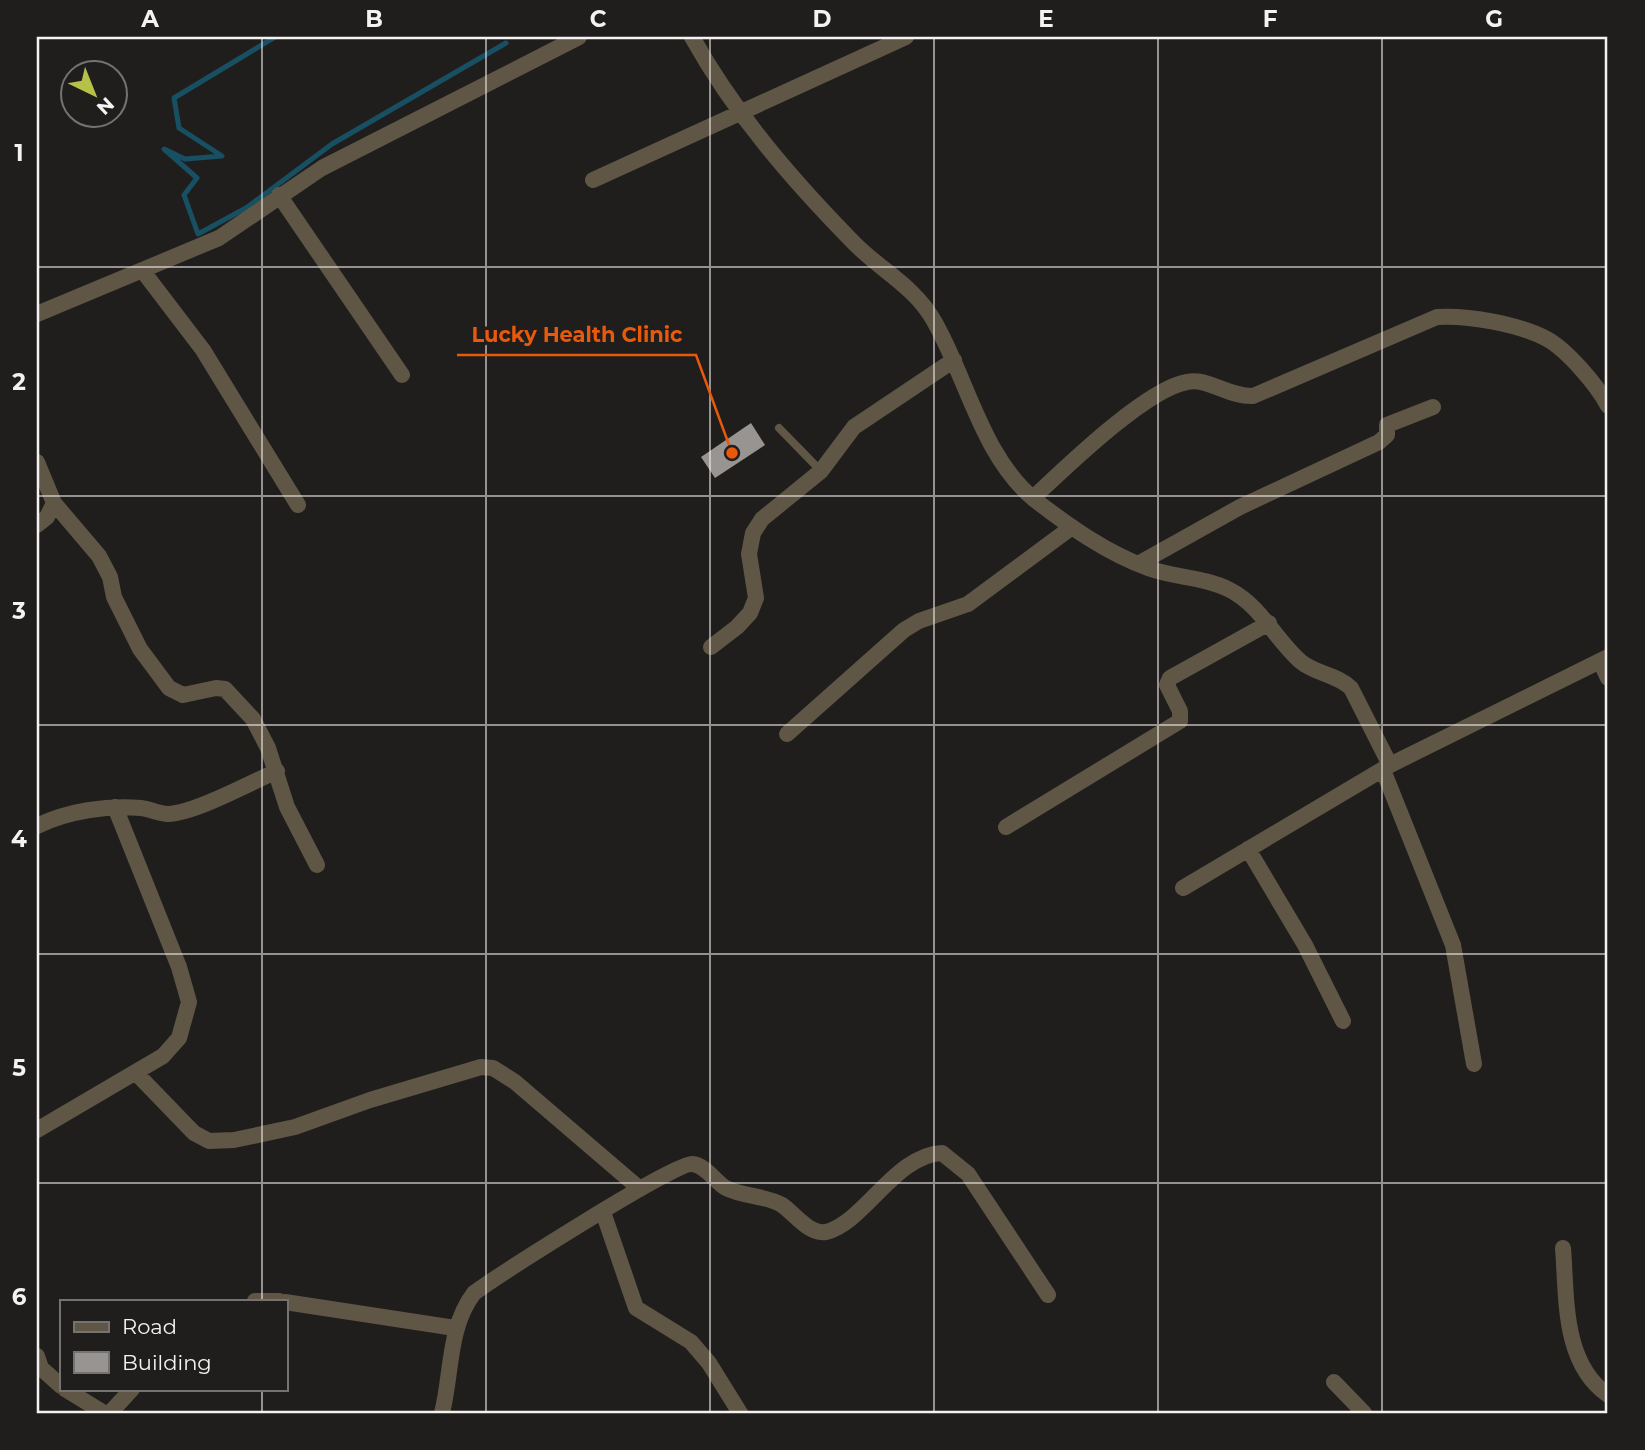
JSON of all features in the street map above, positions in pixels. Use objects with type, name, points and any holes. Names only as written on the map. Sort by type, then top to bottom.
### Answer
[{"type":"street","points":[[37,314],[219,238],[244,224],[279,195],[322,168],[579,37]]},
{"type":"street","points":[[692,37],[738,112],[857,246],[911,289],[933,319],[1002,461],[1032,498],[1072,527],[1138,564],[1228,589],[1245,599],[1301,662],[1342,679],[1351,688],[1386,768],[1453,945],[1474,1064]]},
{"type":"street","points":[[593,180],[906,37]]},
{"type":"street","points":[[279,195],[402,374]]},
{"type":"street","points":[[142,270],[202,350],[298,505]]},
{"type":"street","points":[[1032,498],[1148,400],[1187,381],[1208,383],[1237,397],[1253,396],[1437,317],[1468,316],[1547,339],[1577,365],[1608,407]]},
{"type":"street","points":[[710,647],[737,627],[750,613],[756,598],[749,554],[753,533],[762,519],[821,471],[854,427],[954,360]]},
{"type":"street","points":[[1138,564],[1240,507],[1379,442],[1387,435],[1387,425],[1433,407]]},
{"type":"street","points":[[37,462],[54,503],[99,556],[110,577],[114,597],[140,649],[169,688],[183,695],[216,688],[232,693],[263,734],[287,807],[317,865]]},
{"type":"street","points":[[37,525],[47,517],[54,503]]},
{"type":"street","points":[[787,734],[904,630],[919,621],[968,604],[1072,527]]},
{"type":"street","points":[[1006,827],[1175,724],[1181,717],[1167,685],[1170,678],[1269,624]]},
{"type":"street","points":[[1183,888],[1386,768],[1604,659],[1608,678]]},
{"type":"street","points":[[37,827],[71,814],[115,807],[144,808],[166,814],[184,811],[277,771]]},
{"type":"street","points":[[37,1130],[163,1056],[179,1038],[189,1002],[178,967],[115,807]]},
{"type":"street","points":[[1248,849],[1306,945],[1343,1021]]},
{"type":"street","points":[[136,1073],[194,1133],[209,1141],[234,1140],[295,1126],[417,1085],[481,1067],[493,1069],[515,1082],[640,1189]]},
{"type":"street","points":[[442,1413],[456,1328],[463,1308],[474,1293],[640,1189],[679,1166],[691,1163],[702,1167],[715,1181],[730,1190],[781,1205],[812,1230],[824,1232],[842,1225],[907,1167],[931,1153],[942,1153],[968,1174],[1048,1295]]},
{"type":"street","points":[[603,1212],[636,1308],[691,1342],[709,1363],[740,1413]]},
{"type":"street","points":[[1563,1248],[1571,1337],[1593,1384],[1608,1395]]},
{"type":"street","points":[[287,1302],[456,1328]]},
{"type":"street","points":[[38,1363],[60,1384]]},
{"type":"street","points":[[1334,1382],[1364,1413]]},
{"type":"street","points":[[68,1390],[104,1413]]},
{"type":"street","points":[[110,1413],[131,1390]]},
{"type":"lane","points":[[779,428],[821,471]]},
{"type":"building","points":[[751,423],[765,445],[715,478],[701,457]]},
{"type":"waterway","points":[[275,37],[174,98],[179,128],[222,156],[185,159],[164,149],[197,178],[184,195],[198,234],[246,208],[332,144],[506,43]]},
{"type":"place","name":"Lucky Health Clinic","points":[[732,453]]}]
